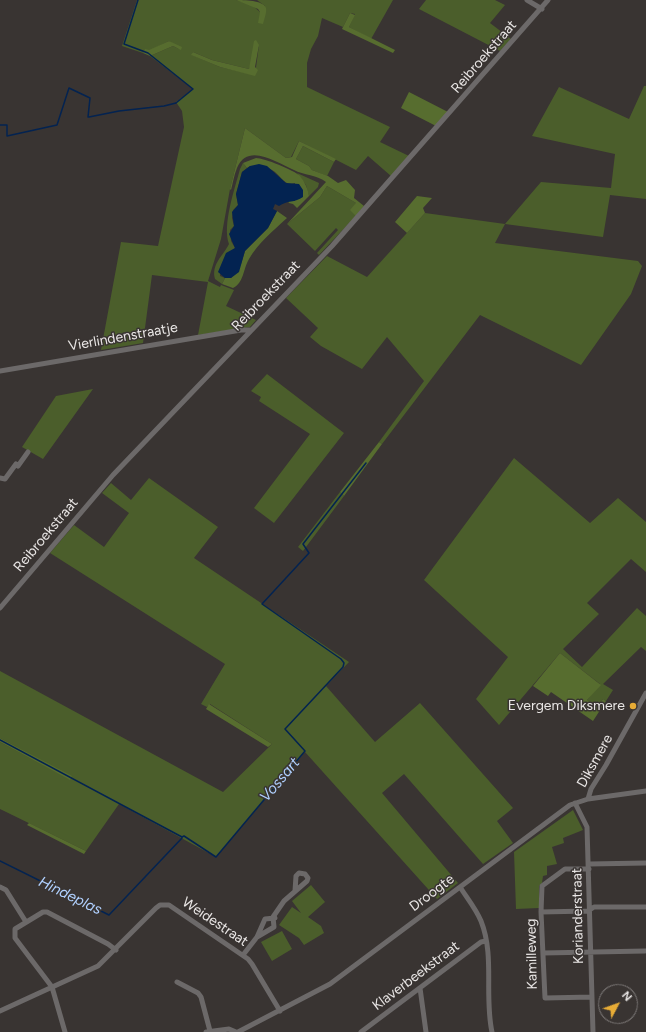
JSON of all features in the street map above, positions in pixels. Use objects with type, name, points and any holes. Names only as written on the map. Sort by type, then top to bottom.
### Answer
[{"type":"street","points":[[528,0],[542,9]]},
{"type":"street","name":"Reibroekstraat","points":[[0,608],[113,475],[337,240],[542,9],[548,0]]},
{"type":"street","name":"Vierlindenstraatje","points":[[0,371],[241,330],[251,330]]},
{"type":"street","points":[[0,478],[5,480],[16,464],[18,466],[28,452]]},
{"type":"street","name":"Diksmere","points":[[588,799],[591,789],[646,693]]},
{"type":"street","name":"Droogte","points":[[208,1032],[230,1029],[237,1032],[245,1030],[330,984],[575,803],[588,799],[646,792]]},
{"type":"street","name":"Korianderstraat","points":[[575,803],[587,827],[591,909],[590,952],[593,1032]]},
{"type":"street","points":[[541,912],[542,886],[565,869],[589,866],[646,863]]},
{"type":"street","points":[[0,887],[6,890],[26,922]]},
{"type":"street","points":[[460,887],[478,915],[486,941],[488,1013],[492,1032]]},
{"type":"street","points":[[243,955],[257,937],[265,919],[272,919],[278,916],[284,906],[284,901],[295,891]]},
{"type":"street","name":"Weidestraat","points":[[0,1011],[98,966],[116,950],[156,908],[165,904],[169,905],[243,955],[252,964],[280,1011]]},
{"type":"street","name":"Kamilleweg","points":[[592,997],[545,998],[541,912],[588,911],[594,907],[646,907]]},
{"type":"street","points":[[65,1032],[52,987],[15,938],[16,929],[42,912],[47,912],[108,944],[116,950]]},
{"type":"street","points":[[257,937],[274,927],[272,919]]},
{"type":"street","name":"Klaverbeekstraat","points":[[361,1032],[482,942],[486,941]]},
{"type":"street","points":[[543,953],[645,951]]},
{"type":"street","points":[[177,982],[198,993],[201,997],[208,1032]]},
{"type":"street","points":[[420,988],[426,1032]]},
{"type":"green space","points":[[137,0],[236,0],[252,5],[260,12],[265,6],[257,0],[393,0],[371,39],[349,27],[355,14],[350,13],[343,27],[322,18],[318,36],[311,49],[307,63],[307,87],[390,127],[380,142],[409,156],[391,176],[368,156],[356,170],[299,141],[291,157],[286,158],[245,128],[230,189],[221,239],[208,281],[220,287],[221,285],[234,290],[226,306],[256,320],[250,327],[198,335],[208,282],[152,275],[143,343],[101,350],[121,242],[158,246],[184,127],[182,111],[176,102],[193,89],[150,56],[173,46],[179,49],[169,41],[149,51],[145,50],[143,53],[122,46]],"holes":[[[259,45],[255,75],[220,67],[192,55],[193,52],[212,60],[249,69]]]},
{"type":"green space","points":[[236,0],[253,1],[264,5],[266,12],[263,24],[258,23],[260,12],[258,9]]},
{"type":"green space","points":[[426,0],[495,0],[505,5],[490,23],[511,39],[500,51],[419,9]]},
{"type":"green space","points":[[350,13],[355,15],[349,27],[395,50],[393,53],[342,29]]},
{"type":"green space","points":[[256,40],[259,45],[255,67],[258,70],[255,76],[220,67],[191,55],[193,52],[212,60],[249,69],[254,41]]},
{"type":"green space","points":[[169,41],[182,47],[181,50],[173,46],[150,56],[143,53],[145,49],[149,50]]},
{"type":"green space","points":[[644,86],[646,86],[646,199],[610,195],[603,237],[505,224],[541,182],[611,188],[615,154],[532,136],[559,87],[629,119]]},
{"type":"green space","points":[[409,92],[448,112],[436,126],[401,108]]},
{"type":"green space","points":[[245,128],[286,158],[292,157],[299,141],[336,159],[334,162],[303,146],[296,159],[309,166],[312,170],[328,176],[338,183],[346,180],[355,190],[354,198],[364,206],[356,216],[350,210],[356,203],[327,186],[320,197],[287,224],[326,182],[319,178],[298,172],[271,159],[255,155],[248,156],[242,160],[237,168],[231,190]]},
{"type":"green space","points":[[303,146],[334,162],[327,176],[312,170],[309,166],[296,159]]},
{"type":"green space","points":[[256,158],[272,162],[300,176],[305,183],[309,196],[297,208],[293,204],[289,203],[288,201],[295,201],[295,183],[291,184],[285,182],[270,169],[250,166],[247,168],[243,163]]},
{"type":"green space","points":[[243,163],[247,168],[242,172],[236,194],[238,205],[233,210],[232,218],[234,226],[230,230],[231,241],[235,248],[226,257],[223,263],[220,276],[225,278],[222,284],[215,279],[214,274],[218,260],[229,244],[227,236],[228,217],[235,186]]},
{"type":"green space","points":[[297,173],[319,183],[318,187],[309,196],[306,185]]},
{"type":"green space","points":[[327,186],[356,203],[356,216],[319,255],[317,253],[338,230],[336,228],[315,251],[287,224],[320,197]]},
{"type":"green space","points":[[417,196],[432,198],[423,208],[425,213],[407,233],[395,222]]},
{"type":"green space","points":[[277,211],[287,218],[266,237],[253,253],[237,286],[233,288],[222,284],[225,278],[231,278],[241,264],[245,251],[268,228]]},
{"type":"green space","points":[[425,213],[505,224],[495,243],[638,261],[642,266],[631,294],[581,365],[480,315],[382,444],[379,442],[424,381],[387,337],[362,369],[321,346],[310,337],[318,328],[286,298],[327,256],[367,277]]},
{"type":"green space","points":[[267,374],[344,433],[274,523],[254,508],[310,434],[259,401],[261,397],[251,391]]},
{"type":"green space","points":[[93,389],[43,459],[22,447],[56,396]]},
{"type":"green space","points":[[379,442],[382,444],[344,496],[340,492]]},
{"type":"green space","points":[[514,458],[590,523],[618,498],[646,522],[646,572],[631,559],[587,603],[599,614],[563,649],[582,667],[637,608],[646,616],[646,651],[641,647],[603,684],[613,690],[606,701],[603,699],[597,707],[587,700],[600,684],[560,653],[499,725],[476,699],[508,657],[424,580]]},
{"type":"green space","points":[[149,478],[218,527],[194,558],[349,662],[326,686],[375,742],[420,703],[513,808],[497,821],[513,843],[483,864],[404,774],[382,793],[458,883],[437,899],[305,752],[216,857],[119,804],[86,851],[0,809],[0,742],[69,779],[72,777],[0,738],[0,671],[223,792],[272,744],[210,704],[207,707],[201,704],[225,664],[50,553],[74,525],[104,547],[129,513],[102,493],[111,483],[131,500]]},
{"type":"green space","points":[[340,492],[344,496],[303,551],[298,547]]},
{"type":"green space","points":[[560,653],[601,685],[587,700],[597,707],[603,699],[606,701],[593,721],[551,692],[548,696],[533,686]]},
{"type":"green space","points":[[209,704],[272,744],[268,747],[206,709]]},
{"type":"green space","points":[[0,738],[72,776],[70,780],[0,742]]},
{"type":"green space","points":[[573,810],[583,830],[563,838],[564,843],[552,847],[557,864],[547,866],[547,875],[543,876],[542,883],[539,886],[539,908],[516,909],[514,852]]},
{"type":"green space","points":[[29,823],[86,851],[84,854],[27,825]]},
{"type":"green space","points":[[311,885],[325,902],[308,917],[321,926],[324,933],[304,945],[299,938],[279,925],[292,907],[301,913],[292,901]]},
{"type":"green space","points":[[282,931],[292,949],[272,961],[261,942]]},
{"type":"water","points":[[259,164],[267,166],[286,183],[299,184],[303,190],[303,197],[279,206],[275,204],[273,209],[277,211],[268,228],[245,251],[239,272],[231,278],[225,278],[218,272],[226,253],[235,248],[229,234],[234,226],[232,212],[238,205],[236,194],[242,172],[250,166]]},
{"type":"waterway","points":[[0,125],[7,125],[7,136],[57,125],[69,88],[90,98],[88,117],[176,103],[193,89],[148,53],[124,44],[138,0]]},
{"type":"waterway","name":"Vossart","points":[[0,740],[182,837],[184,836],[216,857],[305,751],[285,729],[343,667],[344,663],[341,659],[262,604],[309,553],[303,544],[366,463]]},
{"type":"waterway","name":"Hindeplas","points":[[0,861],[109,915],[182,838]]},
{"type":"place","name":"Evergem Diksmere","points":[[633,706]]}]
